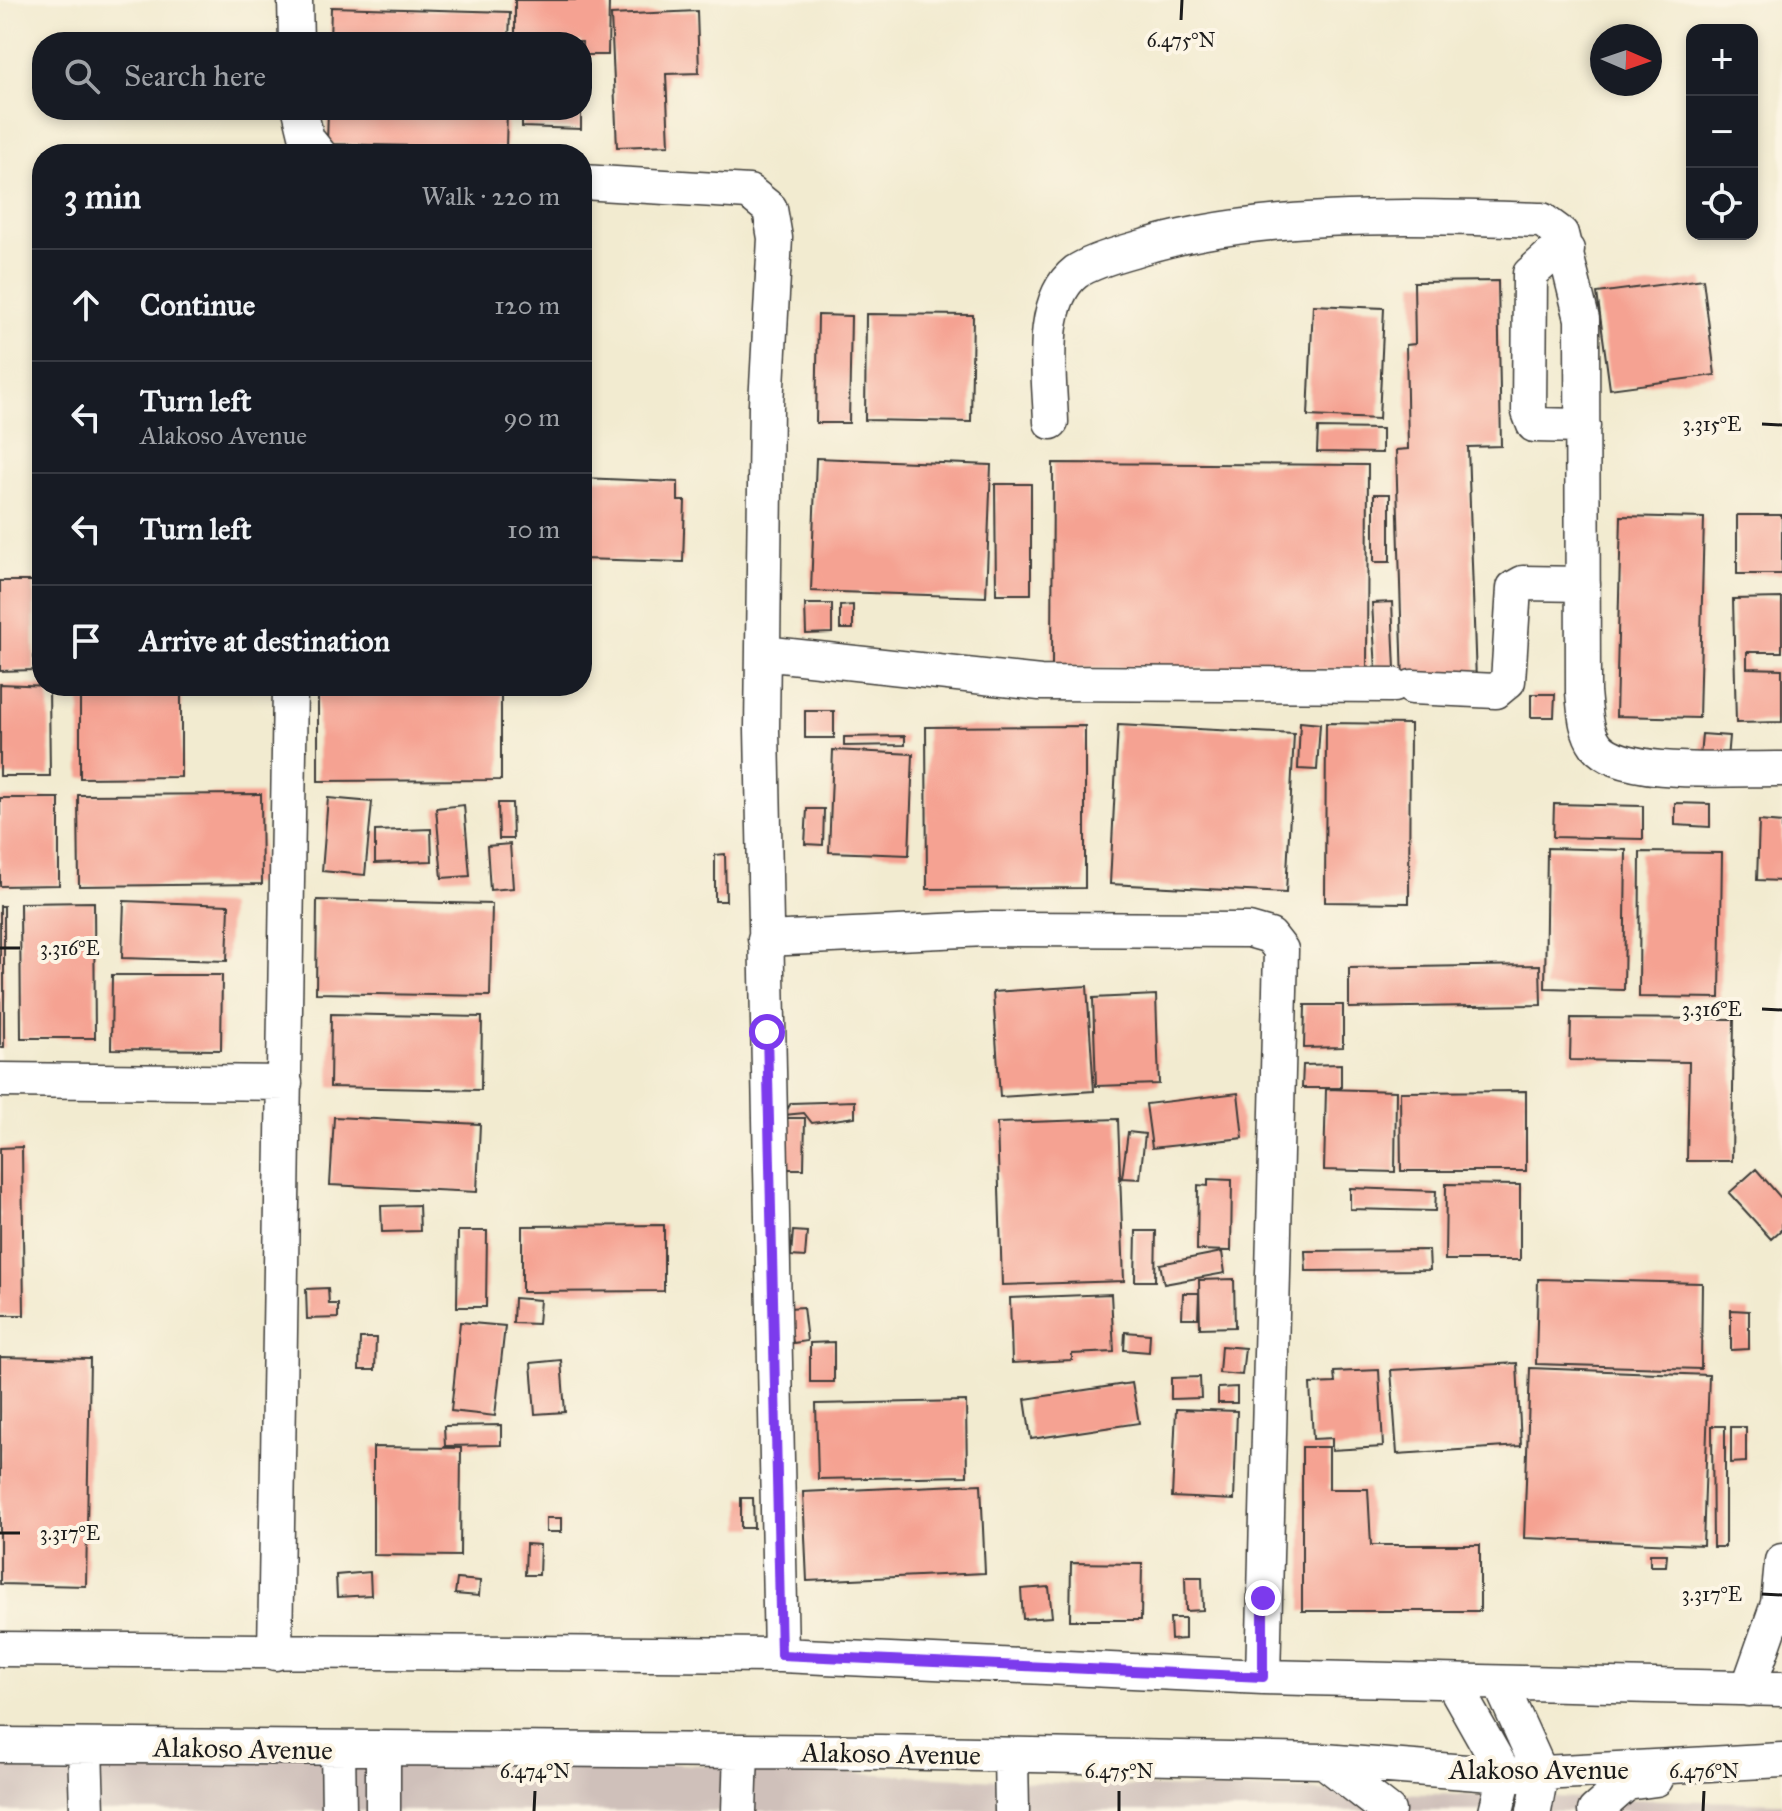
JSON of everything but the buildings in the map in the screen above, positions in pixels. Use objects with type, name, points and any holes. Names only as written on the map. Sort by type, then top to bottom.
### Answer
[{"type":"street","points":[[295,0],[296,32]]},
{"type":"street","points":[[592,183],[749,192],[770,209],[775,238],[766,405],[763,653],[765,939],[781,1655]]},
{"type":"street","points":[[1051,422],[1048,326],[1053,312],[1075,273],[1118,254],[1179,234],[1412,216],[1542,220],[1561,234],[1582,319],[1583,692],[1587,728],[1597,747],[1635,766],[1782,769]]},
{"type":"street","points":[[1567,250],[1549,257],[1530,274],[1529,412],[1534,425],[1583,426]]},
{"type":"street","points":[[763,653],[1040,683],[1403,686],[1496,691],[1508,681],[1514,588],[1523,583],[1583,584]]},
{"type":"street","points":[[275,1653],[290,696]]},
{"type":"street","points":[[765,939],[986,929],[1249,930],[1270,936],[1281,950],[1263,1677]]},
{"type":"street","points":[[0,1080],[285,1083]]},
{"type":"street","points":[[1748,1689],[1778,1604],[1782,1561]]},
{"type":"street","points":[[0,1649],[781,1655],[1263,1677],[1782,1689]]},
{"type":"street","points":[[1453,1683],[1505,1775],[1496,1811]]},
{"type":"street","points":[[1500,1683],[1541,1774],[1534,1811]]},
{"type":"street","name":"Alakoso Avenue","points":[[0,1745],[741,1751],[1324,1761],[1505,1775],[1778,1760]]},
{"type":"street","points":[[85,1747],[87,1811]]},
{"type":"street","points":[[338,1749],[339,1811]]},
{"type":"street","points":[[383,1749],[383,1811]]},
{"type":"street","points":[[739,1811],[741,1751]]},
{"type":"street","points":[[1011,1755],[1012,1811]]},
{"type":"street","points":[[1595,1811],[1627,1783],[1778,1760]]},
{"type":"street","points":[[1324,1761],[1388,1811]]},
{"type":"shaded area","points":[[0,1746],[383,1749],[1120,1786],[1782,1803],[1782,1811],[0,1811]]},
{"type":"route","points":[[767,1032],[781,1655],[1263,1677],[1263,1598]]}]
